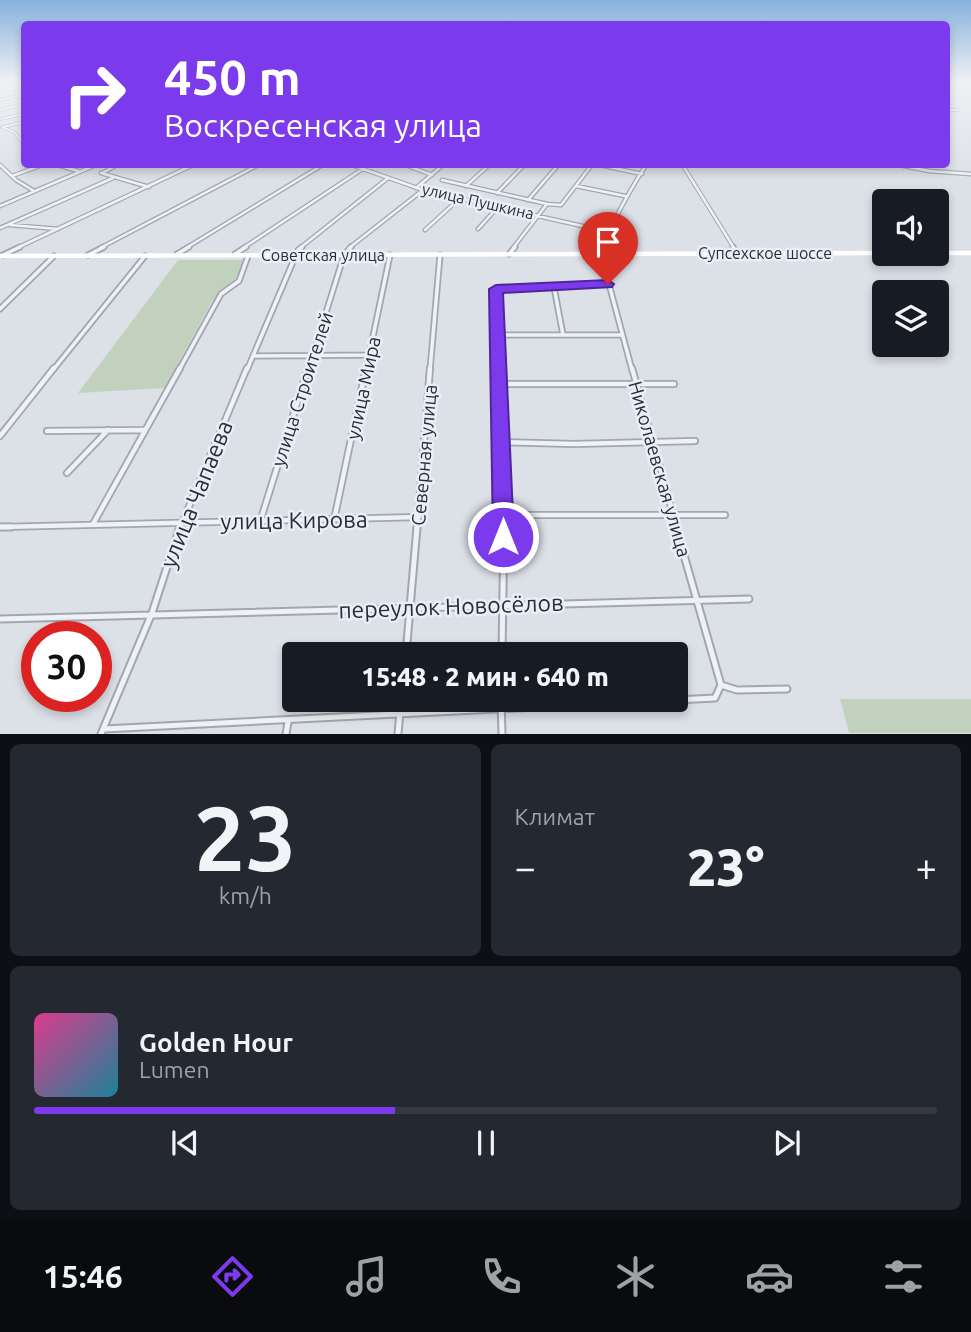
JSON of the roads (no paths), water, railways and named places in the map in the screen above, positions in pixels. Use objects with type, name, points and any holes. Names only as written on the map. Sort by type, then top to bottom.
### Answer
[{"type":"main road","name":"Супсехское шоссе","points":[[647,254],[872,253]]},
{"type":"main road","points":[[949,253],[971,253]]},
{"type":"main road","name":"Советская улица","points":[[0,256],[647,254]]},
{"type":"street","points":[[1,128],[21,123]]},
{"type":"street","points":[[1,128],[14,132],[21,140]]},
{"type":"street","points":[[0,165],[26,188],[35,191]]},
{"type":"street","points":[[12,176],[34,168]]},
{"type":"street","points":[[67,168],[80,172]]},
{"type":"street","points":[[0,206],[89,168]]},
{"type":"street","points":[[111,168],[101,173],[149,187]]},
{"type":"street","points":[[0,256],[188,168]]},
{"type":"street","points":[[85,256],[252,168]]},
{"type":"street","points":[[174,256],[317,168]]},
{"type":"street","name":"улица Пушкина","points":[[361,168],[423,190],[609,232]]},
{"type":"street","points":[[415,168],[432,174]]},
{"type":"street","points":[[416,187],[439,168]]},
{"type":"street","points":[[466,186],[486,168]]},
{"type":"street","points":[[496,194],[520,168]]},
{"type":"street","points":[[528,200],[556,168]]},
{"type":"street","points":[[442,180],[496,194],[561,205],[591,168]]},
{"type":"street","points":[[609,168],[642,174]]},
{"type":"street","points":[[598,254],[598,249],[625,196],[645,168]]},
{"type":"street","points":[[684,168],[737,254]]},
{"type":"street","points":[[916,168],[971,174]]},
{"type":"street","points":[[233,256],[364,169]]},
{"type":"street","points":[[0,228],[113,178]]},
{"type":"street","points":[[295,255],[388,178]]},
{"type":"street","points":[[576,186],[625,196]]},
{"type":"street","points":[[344,256],[349,248],[423,190]]},
{"type":"street","points":[[425,230],[460,198]]},
{"type":"street","points":[[509,254],[547,204]]},
{"type":"street","points":[[478,229],[498,207]]},
{"type":"street","points":[[9,225],[60,229]]},
{"type":"street","name":"Николаевская улица","points":[[598,254],[721,685]]},
{"type":"street","name":"улица Чапаева","points":[[103,731],[152,613],[182,522],[295,255]]},
{"type":"street","name":"улица Мира","points":[[334,520],[390,255]]},
{"type":"street","name":"Северная улица","points":[[407,642],[440,255]]},
{"type":"street","points":[[0,309],[54,256]]},
{"type":"street","points":[[0,436],[145,256]]},
{"type":"street","points":[[93,524],[221,294],[239,281],[248,256]]},
{"type":"street","name":"улица Строителей","points":[[260,522],[344,256]]},
{"type":"street","points":[[502,642],[504,515],[496,289],[608,284]]},
{"type":"street","points":[[554,287],[563,335]]},
{"type":"street","points":[[498,335],[622,335]]},
{"type":"street","points":[[253,356],[371,355]]},
{"type":"street","points":[[500,384],[674,384]]},
{"type":"street","points":[[67,473],[108,430]]},
{"type":"street","points":[[47,431],[144,430]]},
{"type":"street","points":[[501,442],[695,442]]},
{"type":"street","points":[[504,515],[725,515]]},
{"type":"street","name":"улица Кирова","points":[[0,527],[419,517]]},
{"type":"street","name":"переулок Новосёлов","points":[[0,619],[749,599]]},
{"type":"street","points":[[688,699],[715,698],[721,685],[737,690],[787,689]]},
{"type":"street","points":[[103,731],[410,712]]},
{"type":"street","points":[[501,712],[502,733]]},
{"type":"street","points":[[398,733],[400,713]]},
{"type":"street","points":[[286,733],[289,721]]}]
